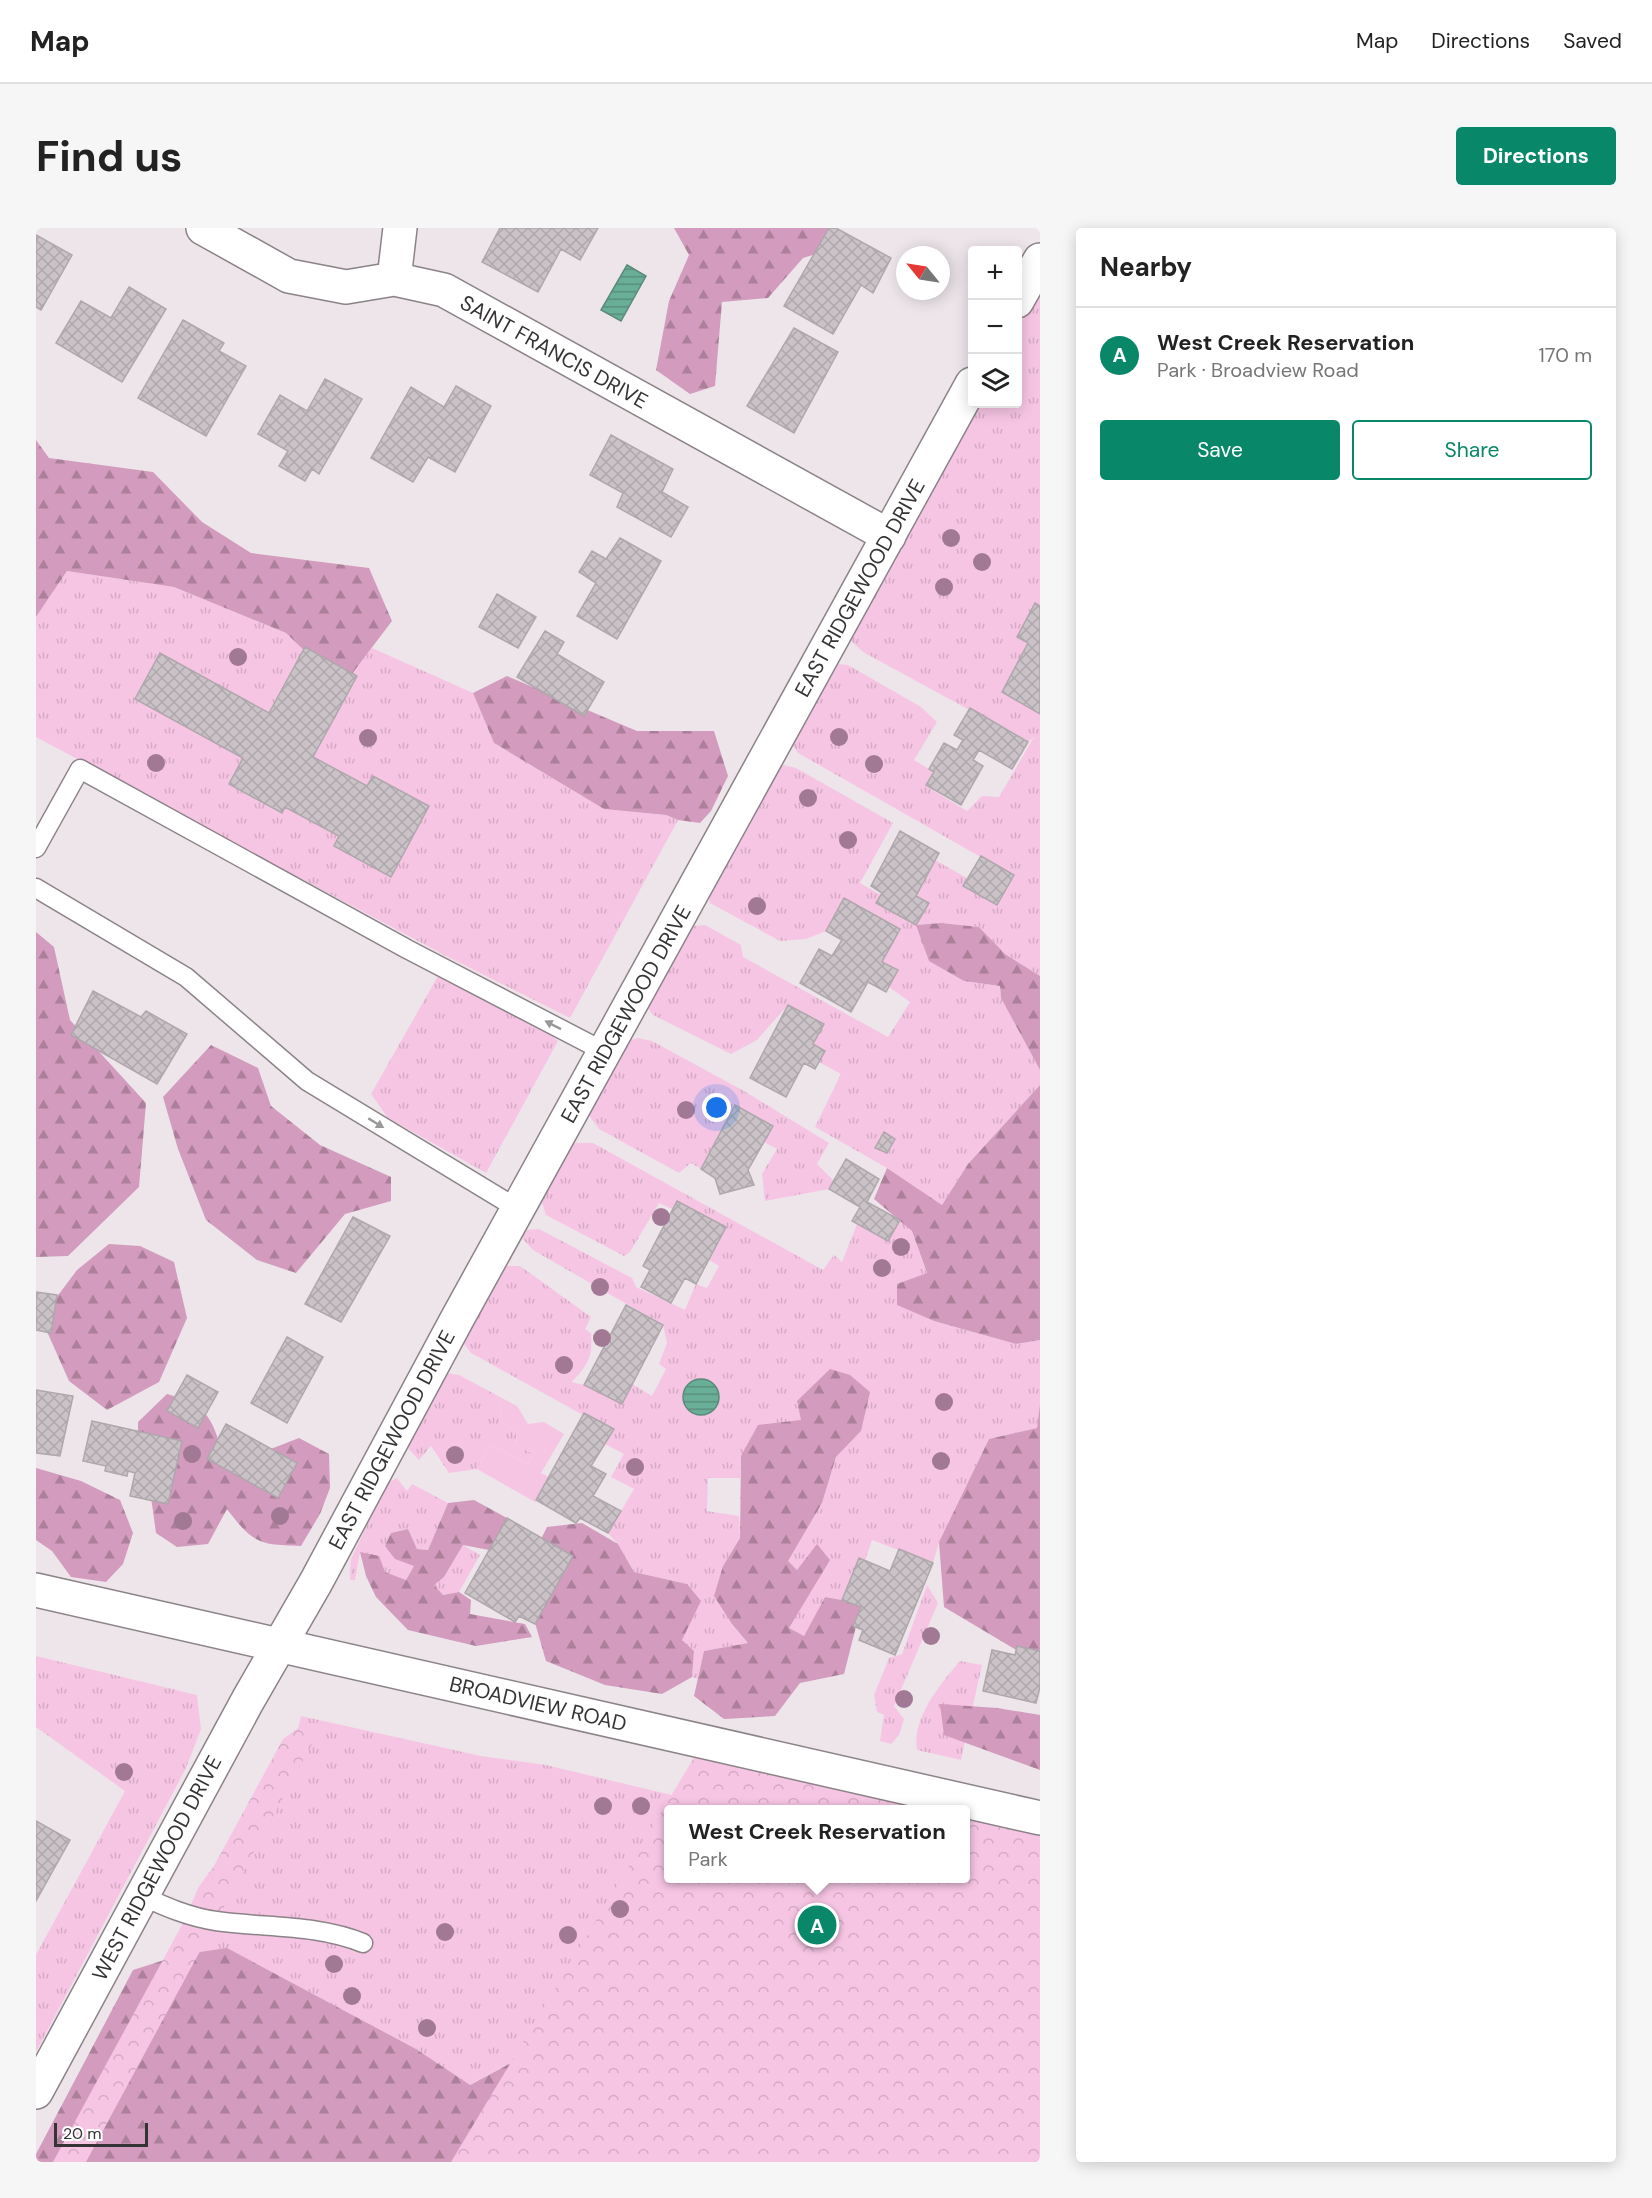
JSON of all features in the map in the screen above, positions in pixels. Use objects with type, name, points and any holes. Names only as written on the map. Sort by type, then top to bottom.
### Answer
[{"type":"street","name":"SAINT FRANCIS DRIVE","points":[[203,228],[289,276],[346,286],[394,279],[444,290],[889,536]]},
{"type":"street","points":[[394,279],[399,228]]},
{"type":"street","points":[[1018,300],[1040,260]]},
{"type":"street","name":"EAST RIDGEWOOD DRIVE","points":[[279,1644],[316,1582],[518,1209],[968,391]]},
{"type":"street","name":"BROADVIEW ROAD","points":[[36,1590],[1040,1818]]},
{"type":"street","name":"WEST RIDGEWOOD DRIVE","points":[[36,2092],[279,1644]]},
{"type":"lane","points":[[36,848],[80,769],[407,949],[605,1052]]},
{"type":"lane","points":[[36,888],[186,977],[307,1081],[518,1209]]},
{"type":"lane","points":[[142,1896],[190,1915],[216,1921],[339,1934],[363,1943]]},
{"type":"green space","points":[[674,228],[834,228],[832,249],[803,258],[768,298],[722,302],[715,386],[690,394],[656,370],[669,301],[689,255]]},
{"type":"green space","points":[[1040,287],[1040,976],[1005,954],[979,927],[941,923],[917,925],[964,981],[1000,986],[1001,998],[1040,1070],[1040,1085],[968,1164],[942,1205],[887,1168],[815,1127],[841,1074],[819,1062],[825,1051],[813,1044],[824,1024],[788,1005],[757,1040],[731,1054],[653,1015],[647,1007],[694,926],[705,925],[741,945],[743,957],[888,1037],[910,1002],[889,987],[898,970],[882,962],[900,929],[844,899],[826,931],[806,939],[780,941],[710,903],[708,894],[776,768],[784,765],[796,768],[893,823],[860,883],[881,895],[916,924],[928,903],[916,896],[935,860],[967,878],[963,886],[997,905],[1014,876],[798,753],[792,745],[838,664],[848,665],[921,707],[937,722],[914,760],[934,772],[926,786],[967,811],[982,796],[999,797],[1034,737],[1028,742],[863,652],[848,638],[974,408],[1022,408],[1022,321]]},
{"type":"green space","points":[[36,440],[49,458],[153,472],[202,522],[251,553],[369,568],[392,621],[342,687],[286,633],[174,587],[67,571],[36,617]]},
{"type":"green space","points":[[67,571],[174,587],[286,633],[342,686],[372,648],[473,693],[494,743],[604,809],[666,815],[678,820],[570,1018],[448,957],[36,737],[36,617]]},
{"type":"green space","points":[[507,676],[637,731],[714,731],[728,776],[711,811],[700,823],[678,820],[666,815],[604,809],[494,743],[473,693]]},
{"type":"green space","points":[[941,923],[979,927],[1005,954],[1040,976],[1040,1070],[1001,998],[1000,986],[964,981],[929,961],[916,925]]},
{"type":"green space","points":[[36,932],[54,947],[70,1020],[146,1103],[139,1187],[68,1256],[36,1257]]},
{"type":"green space","points":[[438,976],[469,988],[500,1004],[530,1021],[558,1041],[486,1173],[388,1118],[371,1094]]},
{"type":"green space","points":[[638,1038],[652,1041],[744,1091],[829,1143],[817,1164],[834,1181],[829,1189],[765,1201],[762,1174],[777,1149],[764,1142],[773,1126],[736,1106],[701,1169],[691,1163],[679,1173],[599,1129],[588,1114],[624,1042]]},
{"type":"green space","points":[[211,1045],[258,1068],[271,1106],[320,1145],[391,1177],[391,1201],[345,1214],[296,1273],[257,1260],[206,1220],[178,1149],[163,1097]]},
{"type":"green space","points":[[1040,1085],[1040,1340],[1016,1344],[934,1321],[897,1305],[897,1284],[927,1273],[912,1231],[874,1199],[887,1168],[942,1205],[968,1164]]},
{"type":"green space","points":[[571,1143],[593,1143],[823,1270],[834,1255],[842,1262],[857,1224],[888,1241],[900,1220],[912,1231],[927,1274],[898,1305],[934,1321],[1016,1344],[1040,1340],[1040,1404],[1037,1428],[989,1439],[939,1542],[933,1563],[872,1540],[865,1561],[859,1558],[842,1600],[825,1597],[804,1636],[789,1629],[797,1570],[787,1561],[822,1503],[836,1457],[861,1431],[801,1420],[741,1456],[740,1478],[708,1478],[707,1511],[739,1516],[740,1538],[723,1566],[732,1624],[748,1643],[704,1651],[698,1679],[692,1677],[694,1651],[681,1640],[687,1584],[634,1572],[618,1544],[608,1533],[634,1489],[611,1477],[624,1454],[605,1444],[614,1429],[584,1413],[583,1415],[471,1353],[461,1340],[502,1266],[520,1266],[591,1317],[585,1329],[591,1333],[590,1355],[586,1365],[572,1382],[584,1385],[622,1404],[632,1384],[652,1396],[666,1369],[659,1364],[667,1343],[663,1325],[533,1250],[522,1238],[527,1230],[539,1229],[632,1278],[636,1287],[685,1310],[696,1284],[707,1288],[719,1266],[709,1260],[726,1227],[677,1201],[672,1209],[659,1203],[630,1252],[624,1256],[546,1215],[541,1200]]},
{"type":"green space","points":[[109,1244],[140,1246],[174,1262],[187,1318],[159,1382],[107,1410],[69,1381],[41,1318],[77,1270]]},
{"type":"green space","points":[[830,1369],[850,1375],[870,1392],[861,1431],[836,1457],[822,1503],[788,1561],[797,1570],[817,1544],[830,1560],[789,1628],[804,1636],[825,1597],[861,1607],[844,1674],[800,1683],[775,1716],[724,1719],[694,1696],[704,1651],[748,1643],[732,1624],[714,1596],[723,1566],[740,1538],[741,1456],[758,1425],[801,1420],[797,1401]]},
{"type":"green space","points":[[445,1373],[459,1375],[500,1397],[501,1423],[516,1431],[517,1446],[534,1454],[528,1464],[491,1445],[477,1469],[449,1473],[431,1446],[419,1460],[404,1444]]},
{"type":"green space","points":[[167,1394],[192,1404],[208,1416],[224,1460],[250,1457],[299,1438],[329,1454],[330,1488],[320,1514],[301,1546],[275,1545],[258,1540],[243,1529],[227,1509],[208,1544],[177,1547],[156,1533],[150,1490],[138,1461],[138,1422]]},
{"type":"green space","points":[[500,1397],[517,1406],[528,1424],[544,1422],[564,1434],[541,1473],[549,1477],[535,1502],[477,1469],[491,1445],[528,1464],[534,1454],[517,1446],[516,1431],[501,1423]]},
{"type":"green space","points":[[1040,1404],[1040,1664],[944,1607],[939,1542],[989,1439],[1037,1428]]},
{"type":"green space","points":[[36,1468],[81,1481],[120,1500],[133,1533],[123,1564],[106,1582],[71,1577],[52,1551],[36,1540]]},
{"type":"green space","points":[[397,1478],[407,1491],[412,1484],[448,1503],[428,1550],[417,1549],[408,1529],[391,1533],[385,1547],[414,1566],[406,1580],[385,1572],[360,1552],[355,1580],[350,1580],[351,1559],[387,1483]]},
{"type":"green space","points":[[474,1500],[507,1518],[489,1550],[463,1545],[444,1577],[434,1585],[443,1595],[459,1592],[471,1600],[470,1614],[525,1624],[532,1637],[476,1646],[408,1630],[376,1597],[366,1576],[360,1552],[379,1556],[385,1572],[406,1580],[414,1566],[395,1559],[385,1546],[391,1533],[408,1529],[417,1549],[428,1550],[448,1503]]},
{"type":"green space","points":[[582,1523],[618,1544],[634,1572],[687,1584],[701,1601],[682,1640],[694,1651],[692,1677],[662,1694],[605,1685],[546,1661],[531,1609],[530,1561],[547,1527]]},
{"type":"green space","points":[[463,1545],[480,1555],[459,1592],[443,1595],[433,1585],[444,1577]]},
{"type":"green space","points":[[927,1585],[938,1603],[894,1706],[904,1719],[899,1735],[891,1744],[880,1741],[884,1715],[877,1712],[874,1695],[889,1658],[902,1654]]},
{"type":"green space","points":[[36,1656],[197,1695],[201,1729],[186,1768],[36,2052],[36,1955],[125,1791],[36,1727]]},
{"type":"green space","points":[[960,1661],[982,1665],[961,1760],[917,1750],[916,1738],[929,1702]]},
{"type":"green space","points":[[940,1704],[997,1708],[1040,1715],[1040,1770],[944,1735]]},
{"type":"green space","points":[[301,1716],[481,1756],[546,1765],[701,1802],[689,1805],[664,1805],[665,1883],[594,2018],[469,2085],[416,2049],[228,1949],[180,1955],[185,1925],[369,1938],[323,1923],[234,1915],[191,1905],[198,1888],[227,1848],[297,1734]]},
{"type":"green space","points":[[324,1722],[86,2162],[53,2162],[283,1739],[304,1724]]},
{"type":"green space","points":[[704,1741],[1040,1818],[1040,2162],[451,2162],[664,1808],[664,1883],[970,1883],[970,1805],[666,1805]]},
{"type":"green space","points":[[953,1883],[967,1883],[1040,2162],[36,2162],[36,2154],[133,1970],[180,1955],[227,1948],[416,2049],[470,2085],[594,2018]]},
{"type":"shaded area","points":[[627,265],[646,276],[621,321],[601,310]]},
{"type":"shaded area","points":[[701,1379],[714,1384],[719,1397],[714,1410],[701,1415],[688,1410],[683,1397],[688,1384]]},
{"type":"building","points":[[500,228],[598,228],[580,260],[561,249],[538,292],[482,262]]},
{"type":"building","points":[[829,228],[836,228],[891,258],[873,293],[861,285],[833,334],[784,306]]},
{"type":"building","points":[[36,235],[72,255],[41,310],[36,307]]},
{"type":"building","points":[[129,287],[166,309],[122,382],[56,343],[81,301],[111,318]]},
{"type":"building","points":[[183,320],[224,343],[219,351],[246,366],[206,436],[138,398]]},
{"type":"building","points":[[794,328],[838,352],[794,433],[747,406]]},
{"type":"building","points":[[325,379],[362,399],[319,474],[312,469],[305,481],[279,466],[288,451],[258,434],[280,395],[307,411]]},
{"type":"building","points":[[456,386],[491,406],[455,472],[428,457],[413,482],[371,458],[411,387],[444,407]]},
{"type":"building","points":[[611,435],[673,469],[662,492],[688,507],[671,537],[617,507],[623,493],[590,475]]},
{"type":"building","points":[[620,538],[661,561],[617,639],[577,616],[596,583],[579,572],[592,551],[606,559]]},
{"type":"building","points":[[497,594],[536,617],[518,648],[479,627]]},
{"type":"building","points":[[1035,603],[1040,606],[1040,714],[1002,692],[1028,643],[1017,637]]},
{"type":"building","points":[[545,631],[564,642],[557,654],[604,682],[584,716],[517,677]]},
{"type":"building","points":[[305,647],[357,676],[313,757],[367,786],[373,776],[429,806],[391,877],[334,846],[339,836],[285,807],[282,813],[229,784],[243,758],[135,699],[160,653],[269,713]]},
{"type":"building","points":[[970,708],[1028,742],[1012,769],[979,750],[973,760],[983,766],[961,805],[926,785],[934,772],[929,769],[944,743],[957,750],[963,740],[954,735]]},
{"type":"building","points":[[900,831],[939,853],[916,896],[929,903],[916,925],[876,903],[882,893],[871,886]]},
{"type":"building","points":[[981,856],[1014,875],[997,905],[963,886]]},
{"type":"building","points":[[844,898],[900,929],[882,962],[898,970],[886,992],[868,982],[851,1012],[800,983],[819,949],[832,956],[842,940],[826,931]]},
{"type":"building","points":[[93,991],[141,1017],[146,1011],[187,1034],[157,1084],[71,1035]]},
{"type":"building","points":[[788,1005],[824,1024],[813,1044],[825,1051],[815,1069],[804,1063],[786,1097],[750,1078]]},
{"type":"building","points":[[735,1105],[773,1126],[748,1170],[754,1185],[720,1194],[715,1178],[701,1169]]},
{"type":"building","points":[[884,1132],[895,1139],[887,1153],[875,1148]]},
{"type":"building","points":[[846,1159],[879,1179],[867,1202],[900,1220],[888,1241],[852,1221],[860,1207],[829,1189]]},
{"type":"building","points":[[677,1201],[726,1227],[696,1284],[685,1278],[671,1303],[641,1287],[650,1270],[643,1266]]},
{"type":"building","points":[[353,1217],[390,1236],[341,1322],[305,1304]]},
{"type":"building","points":[[36,1292],[57,1295],[51,1333],[36,1330]]},
{"type":"building","points":[[626,1305],[663,1325],[622,1404],[584,1385]]},
{"type":"building","points":[[287,1337],[323,1357],[287,1423],[251,1403]]},
{"type":"building","points":[[187,1375],[218,1392],[198,1428],[167,1411]]},
{"type":"building","points":[[36,1390],[73,1396],[60,1456],[36,1453]]},
{"type":"building","points":[[584,1413],[614,1429],[591,1466],[606,1474],[593,1496],[621,1511],[608,1533],[580,1518],[576,1523],[536,1500]]},
{"type":"building","points":[[92,1421],[182,1441],[168,1504],[130,1496],[135,1473],[128,1471],[127,1476],[105,1471],[106,1466],[83,1461]]},
{"type":"building","points":[[226,1424],[297,1463],[278,1498],[207,1459]]},
{"type":"building","points":[[507,1518],[573,1556],[535,1624],[519,1616],[515,1622],[465,1593]]},
{"type":"building","points":[[899,1549],[933,1563],[895,1655],[859,1640],[863,1630],[853,1626],[861,1607],[842,1600],[859,1558],[890,1571]]},
{"type":"building","points":[[1017,1646],[1040,1651],[1040,1687],[1036,1703],[983,1691],[992,1650],[1015,1655]]},
{"type":"building","points":[[36,1821],[70,1840],[36,1901]]},
{"type":"place","name":"West Creek Reservation","points":[[817,1925]]}]
